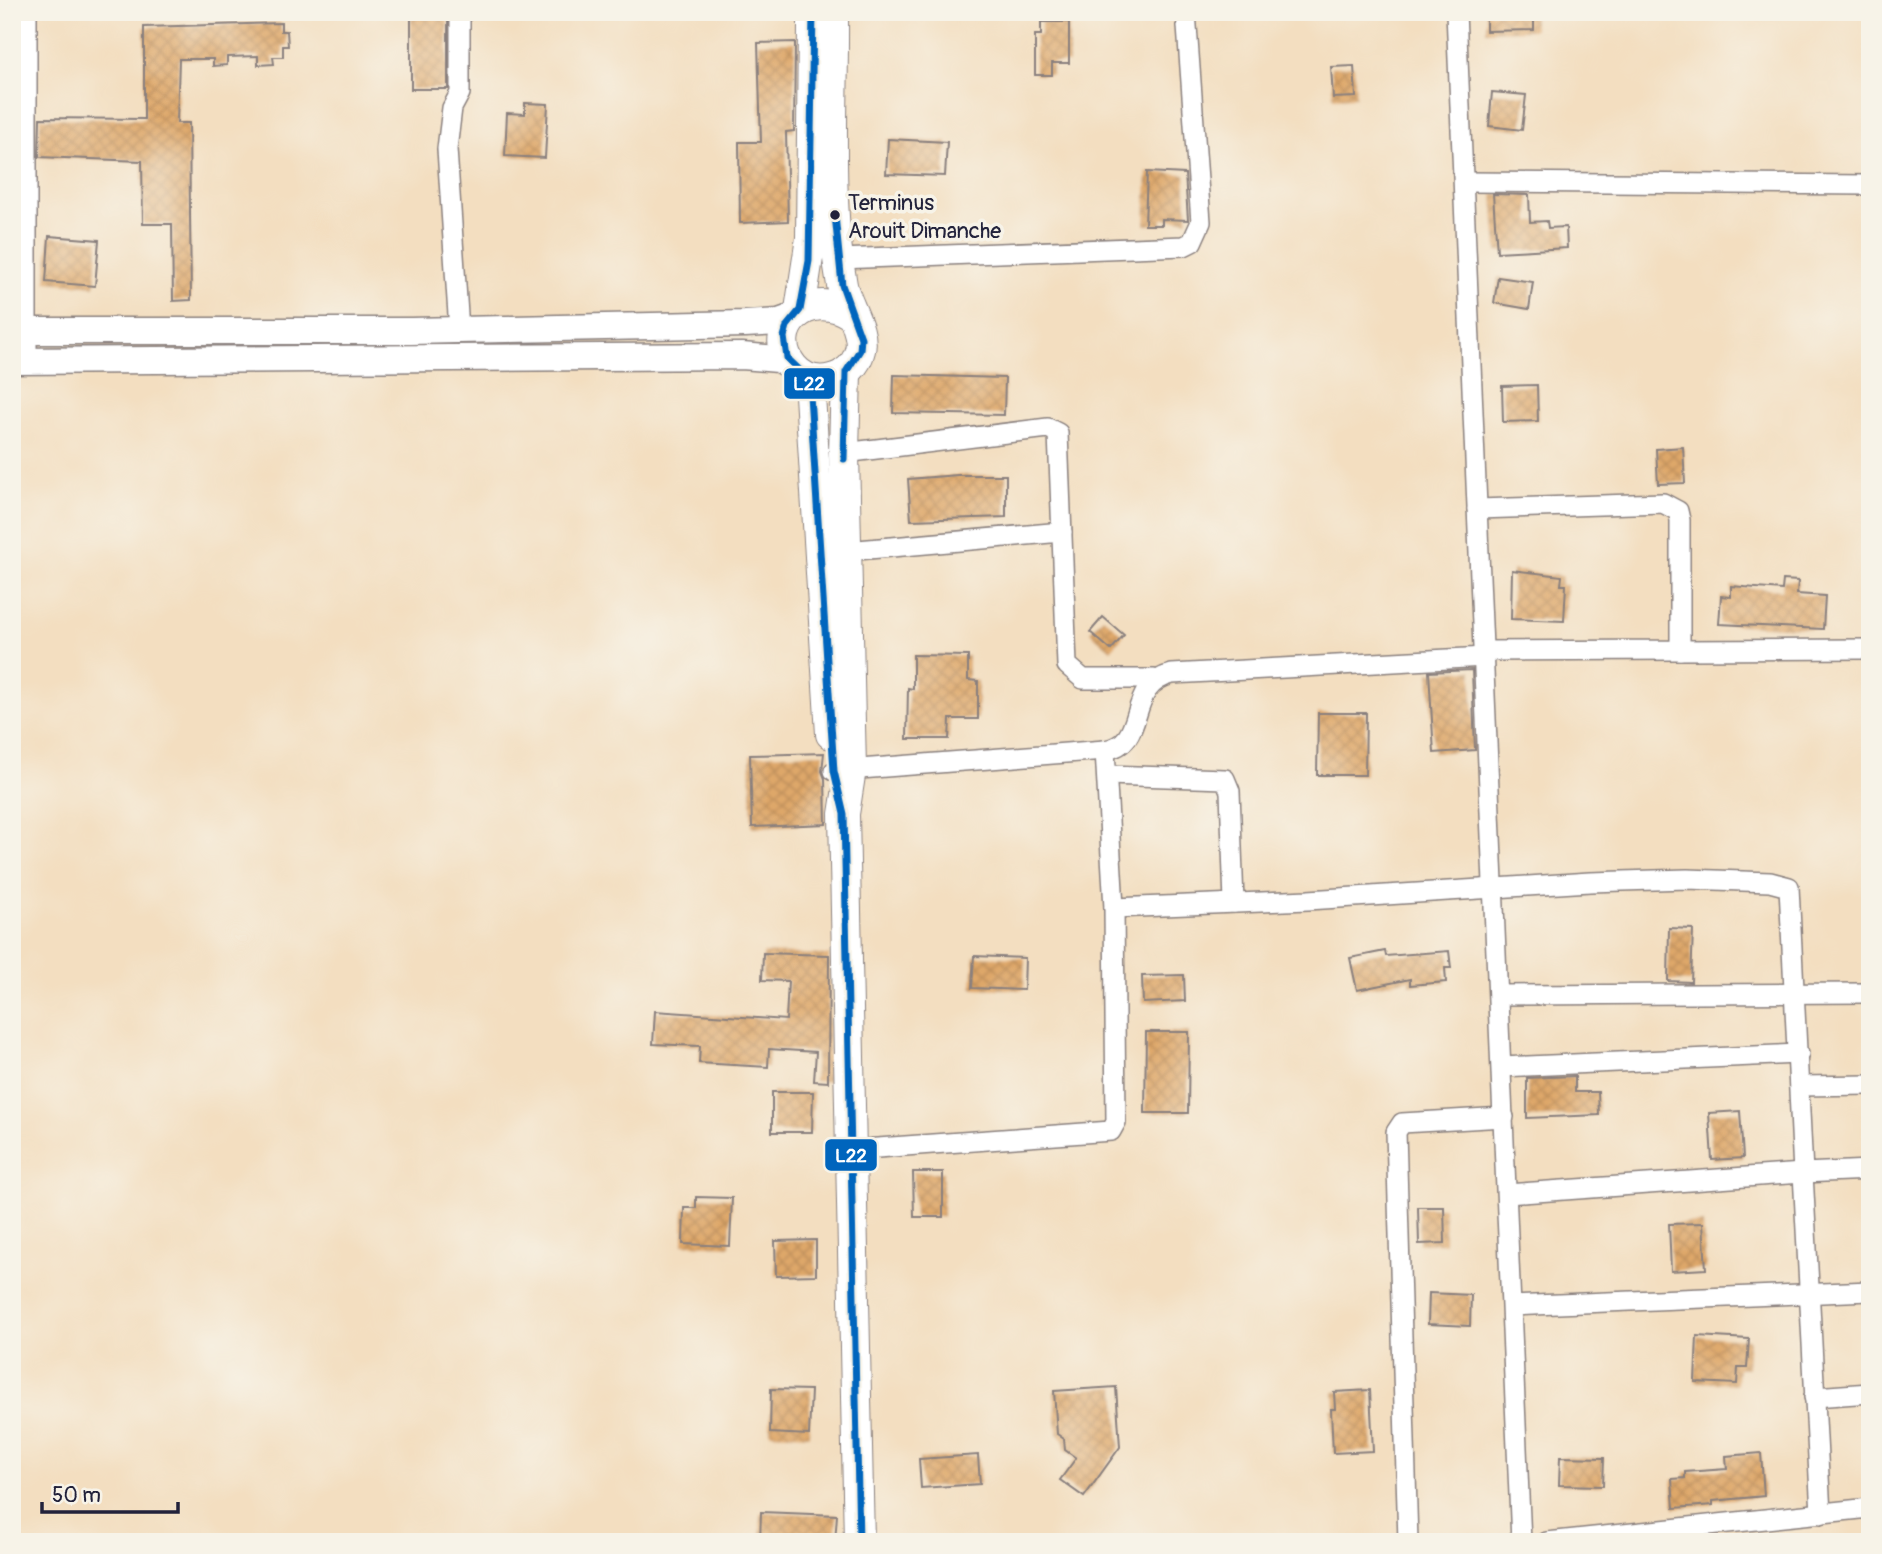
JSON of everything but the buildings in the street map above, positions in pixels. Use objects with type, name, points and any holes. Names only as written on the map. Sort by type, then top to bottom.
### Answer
[{"type":"main road","points":[[813,12],[811,238],[796,314],[787,326],[784,348],[801,373],[842,770],[859,1542]]},
{"type":"main road","points":[[833,12],[835,212],[839,259],[850,314],[861,338],[860,351],[846,372],[842,770]]},
{"type":"main road","points":[[796,314],[826,303],[850,314]]},
{"type":"main road","points":[[801,373],[822,381],[846,372]]},
{"type":"street","points":[[27,12],[20,361],[742,356],[778,359],[801,373]]},
{"type":"street","points":[[459,330],[447,149],[452,108],[460,93],[460,12]]},
{"type":"street","points":[[839,259],[1184,246],[1192,242],[1201,222],[1186,12]]},
{"type":"street","points":[[1456,12],[1466,182],[1477,509],[1521,1542]]},
{"type":"street","points":[[1466,182],[1870,185]]},
{"type":"street","points":[[19,331],[459,330],[745,324],[779,322],[796,314]]},
{"type":"street","points":[[844,453],[1048,428],[1059,437],[1066,665],[1083,679],[1154,679],[1172,674],[1485,654],[1870,649]]},
{"type":"street","points":[[1477,509],[1663,503],[1675,507],[1680,520],[1680,650]]},
{"type":"street","points":[[846,551],[1062,532]]},
{"type":"street","points":[[842,770],[1114,749],[1129,735],[1144,692],[1154,679]]},
{"type":"street","points":[[850,1150],[1111,1131],[1116,1122],[1114,908],[1105,750]]},
{"type":"street","points":[[1107,775],[1225,779],[1230,791],[1234,903]]},
{"type":"street","points":[[1114,908],[1590,882],[1687,879],[1780,884],[1789,887],[1801,1086],[1807,1293],[1821,1514]]},
{"type":"street","points":[[1499,995],[1870,993]]},
{"type":"street","points":[[1502,1067],[1799,1054]]},
{"type":"street","points":[[1801,1086],[1870,1085]]},
{"type":"street","points":[[1408,1542],[1396,1132],[1402,1122],[1504,1117]]},
{"type":"street","points":[[1507,1194],[1870,1170]]},
{"type":"street","points":[[1511,1306],[1870,1291]]},
{"type":"street","points":[[1814,1397],[1870,1393]]},
{"type":"street","points":[[1547,1542],[1870,1508]]},
{"type":"transit line","name":"L22","points":[[813,12],[809,261],[800,310],[787,326],[784,337],[787,358],[809,379],[834,771],[844,814],[859,1542]]},
{"type":"transit line","name":"L22","points":[[835,215],[842,285],[861,338],[860,350],[846,372],[844,459]]},
{"type":"place","name":"Terminus Arouit Dimanche","points":[[835,215]]}]
